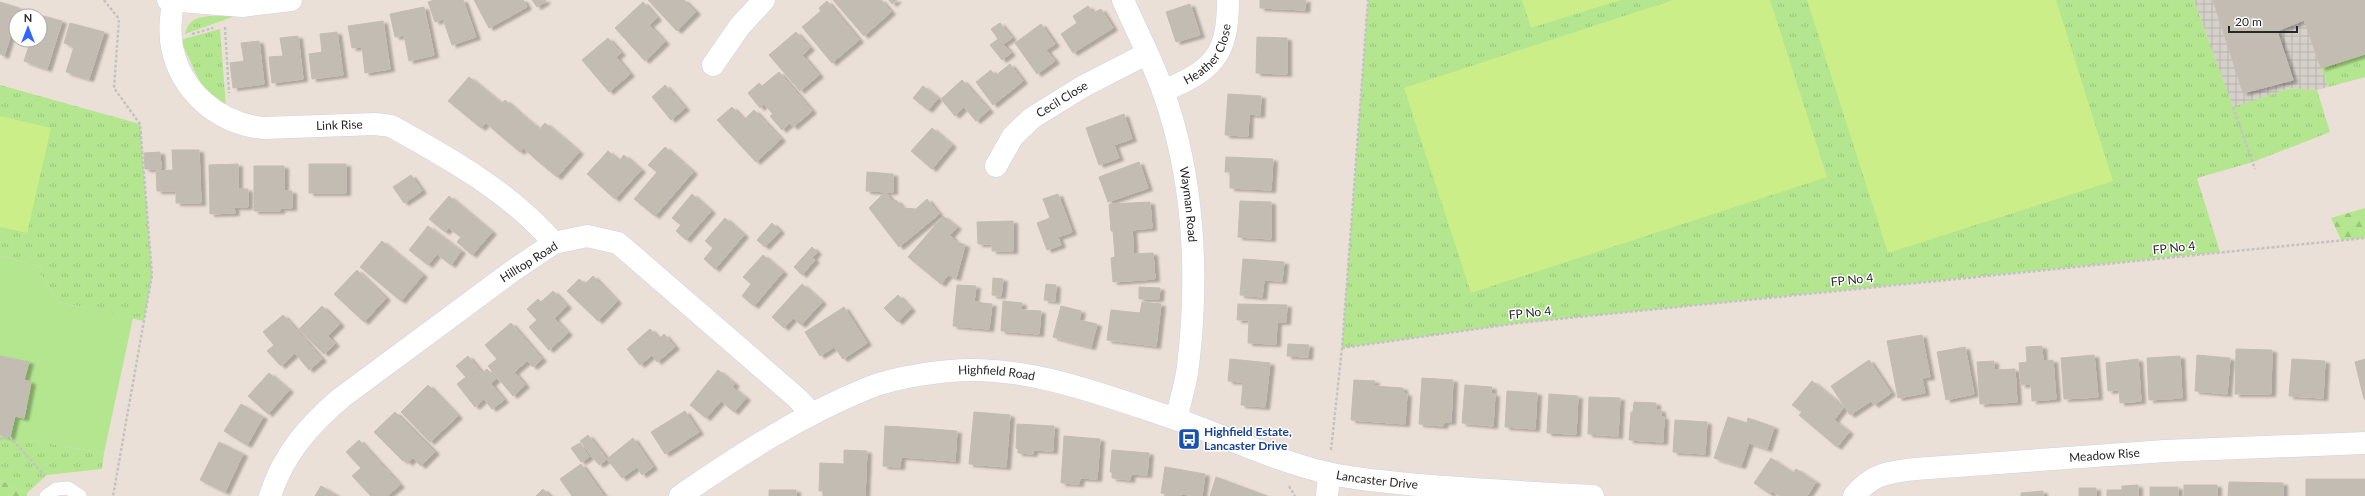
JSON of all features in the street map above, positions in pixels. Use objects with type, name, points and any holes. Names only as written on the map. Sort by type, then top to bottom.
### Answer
[{"type":"street","points":[[170,0],[242,6],[291,0]]},
{"type":"street","name":"Link Rise","points":[[170,0],[170,26],[175,62],[184,78],[202,101],[214,112],[231,121],[246,126],[264,128],[375,124],[391,126],[506,197],[529,215],[554,243]]},
{"type":"street","points":[[713,65],[740,26],[764,0]]},
{"type":"street","name":"Wayman Road","points":[[1123,0],[1163,91],[1178,144],[1186,190],[1194,302],[1188,368],[1176,419]]},
{"type":"street","name":"Heather Close","points":[[1163,91],[1188,81],[1215,60],[1226,31],[1228,0]]},
{"type":"street","name":"Cecil Close","points":[[996,166],[1013,136],[1032,118],[1082,87],[1146,54]]},
{"type":"street","name":"Hilltop Road","points":[[270,496],[274,482],[299,439],[318,418],[511,272],[554,243],[587,236],[618,243],[797,398],[812,414]]},
{"type":"street","name":"Highfield Road","points":[[680,496],[725,465],[812,414],[869,387],[945,372],[974,370],[1023,376],[1079,387],[1176,419],[1268,454],[1328,474]]},
{"type":"street","name":"Meadow Rise","points":[[1854,496],[1863,485],[1885,473],[1916,469],[2165,451],[2365,443]]},
{"type":"street","points":[[1327,496],[1328,474]]},
{"type":"street","name":"Lancaster Drive","points":[[1328,474],[1385,482],[1460,489],[1593,496]]},
{"type":"lane","points":[[51,492],[68,488],[80,496]]},
{"type":"path","points":[[104,0],[120,19],[114,88],[140,124],[152,275],[112,496]]},
{"type":"path","points":[[1328,474],[1342,348],[1368,0]]},
{"type":"path","points":[[224,24],[231,121]]},
{"type":"path","points":[[2233,107],[2256,169]]},
{"type":"path","name":"FP No 4","points":[[1342,348],[1519,323],[2365,238]]},
{"type":"path","points":[[0,439],[10,437],[51,492]]},
{"type":"green space","points":[[1368,0],[2194,0],[2233,106],[2290,88],[2317,90],[2330,132],[2253,162],[2197,178],[2220,252],[1519,323],[1342,348]]},
{"type":"green space","points":[[1522,0],[1621,0],[1531,28]]},
{"type":"green space","points":[[1673,0],[1770,0],[1827,177],[1471,293],[1404,88]]},
{"type":"green space","points":[[1807,0],[2056,0],[2113,181],[1888,253]]},
{"type":"green space","points":[[235,16],[185,34],[189,24],[192,21],[200,18]]},
{"type":"green space","points":[[220,29],[226,107],[215,99],[202,84],[180,40]]},
{"type":"green space","points":[[2365,54],[2365,77],[2328,87],[2321,68]]},
{"type":"green space","points":[[0,85],[140,124],[152,275],[144,321],[59,302],[40,274],[42,267],[0,256]]},
{"type":"green space","points":[[0,116],[51,128],[27,233],[0,227]]},
{"type":"green space","points":[[2365,208],[2365,238],[2341,240],[2331,218]]},
{"type":"green space","points":[[0,256],[42,267],[40,274],[59,302],[133,318],[104,453],[10,437],[15,416],[24,418],[31,382],[24,380],[28,362],[0,356]]},
{"type":"green space","points":[[0,435],[104,453],[102,469],[47,475],[27,493],[0,480]]},
{"type":"green space","points":[[0,480],[27,493],[27,496],[0,496]]},
{"type":"shaded area","points":[[2194,0],[2213,0],[2243,93],[2293,80],[2277,31],[2304,20],[2328,87],[2317,90],[2290,88],[2233,107]]},
{"type":"building","points":[[435,0],[463,0],[476,37],[452,45],[443,19],[435,22],[428,2]]},
{"type":"building","points":[[474,0],[523,0],[527,7],[489,28]]},
{"type":"building","points":[[532,0],[545,0],[546,1],[537,7]]},
{"type":"building","points":[[648,0],[684,0],[696,12],[677,31]]},
{"type":"building","points":[[833,0],[881,0],[891,12],[864,36]]},
{"type":"building","points":[[889,0],[897,0],[892,4]]},
{"type":"building","points":[[1260,0],[1306,0],[1305,10],[1260,8]]},
{"type":"building","points":[[2213,0],[2365,0],[2365,54],[2321,68],[2304,20],[2277,31],[2293,80],[2243,93]]},
{"type":"building","points":[[827,1],[859,40],[832,63],[802,27],[821,11],[819,8]]},
{"type":"building","points":[[0,2],[19,8],[8,8],[8,43],[4,56],[0,54]]},
{"type":"building","points":[[643,2],[657,18],[649,25],[665,42],[645,61],[615,28]]},
{"type":"building","points":[[1190,4],[1200,35],[1176,42],[1166,12]]},
{"type":"building","points":[[1088,6],[1093,13],[1101,9],[1113,28],[1073,53],[1061,34],[1077,23],[1073,16]]},
{"type":"building","points":[[424,7],[434,55],[409,61],[404,35],[395,37],[390,14]]},
{"type":"building","points":[[48,17],[62,21],[47,69],[24,61],[28,48],[48,48]]},
{"type":"building","points":[[383,21],[390,69],[365,73],[362,47],[352,48],[348,26]]},
{"type":"building","points":[[70,23],[104,32],[89,79],[66,72],[74,47],[64,43]]},
{"type":"building","points":[[1000,23],[1012,38],[1003,44],[1011,53],[1002,60],[990,45],[998,39],[991,29]]},
{"type":"building","points":[[1041,24],[1055,44],[1046,50],[1055,61],[1037,74],[1015,43]]},
{"type":"building","points":[[337,32],[343,75],[312,79],[309,54],[322,52],[320,34]]},
{"type":"building","points":[[796,32],[810,48],[802,55],[819,75],[800,91],[769,55]]},
{"type":"building","points":[[298,36],[303,79],[272,83],[269,57],[283,56],[280,38]]},
{"type":"building","points":[[1257,37],[1287,38],[1287,74],[1256,73]]},
{"type":"building","points":[[608,38],[621,53],[616,57],[630,74],[609,92],[582,60]]},
{"type":"building","points":[[259,41],[264,84],[233,88],[230,63],[244,61],[241,43]]},
{"type":"building","points":[[1010,64],[1023,81],[993,105],[976,82],[991,70],[995,76]]},
{"type":"building","points":[[779,72],[812,111],[793,127],[790,123],[782,130],[770,116],[773,114],[764,104],[760,108],[748,93],[759,83],[762,86]]},
{"type":"building","points":[[469,77],[485,90],[464,114],[448,101]]},
{"type":"building","points":[[962,80],[989,110],[976,121],[964,107],[955,116],[941,99]]},
{"type":"building","points":[[665,85],[685,108],[671,120],[652,97]]},
{"type":"building","points":[[923,86],[938,98],[928,110],[913,98]]},
{"type":"building","points":[[485,90],[502,104],[481,128],[464,114]]},
{"type":"building","points":[[1228,94],[1261,96],[1260,115],[1249,114],[1248,136],[1225,135]]},
{"type":"building","points":[[505,100],[522,115],[502,137],[486,123]]},
{"type":"building","points":[[732,107],[744,120],[754,110],[781,139],[756,162],[717,120]]},
{"type":"building","points":[[1124,114],[1132,139],[1114,145],[1119,158],[1099,165],[1086,128]]},
{"type":"building","points":[[522,115],[539,129],[520,152],[502,137]]},
{"type":"building","points":[[545,123],[562,137],[540,163],[523,148]]},
{"type":"building","points":[[932,128],[952,145],[932,169],[911,151]]},
{"type":"building","points":[[562,137],[579,152],[557,177],[540,163]]},
{"type":"building","points":[[665,147],[693,172],[655,216],[634,199],[657,172],[648,165]]},
{"type":"building","points":[[172,150],[199,150],[201,203],[176,203],[176,191],[157,191],[156,171],[173,170]]},
{"type":"building","points":[[608,151],[619,161],[624,155],[641,170],[615,199],[587,174]]},
{"type":"building","points":[[160,152],[161,169],[145,169],[144,153]]},
{"type":"building","points":[[1226,157],[1273,159],[1271,190],[1230,188],[1230,172],[1225,172]]},
{"type":"building","points":[[1139,162],[1148,188],[1108,202],[1099,177]]},
{"type":"building","points":[[238,164],[238,189],[248,189],[248,207],[234,207],[235,213],[210,214],[209,165]]},
{"type":"building","points":[[309,164],[346,164],[346,193],[309,193]]},
{"type":"building","points":[[254,166],[284,166],[284,191],[292,191],[292,208],[280,208],[280,211],[254,211]]},
{"type":"building","points":[[867,172],[893,174],[893,192],[866,191]]},
{"type":"building","points":[[411,175],[422,191],[404,203],[393,187]]},
{"type":"building","points":[[885,192],[893,202],[896,200],[903,208],[916,209],[927,199],[939,214],[899,247],[869,208]]},
{"type":"building","points":[[692,194],[711,211],[686,240],[676,231],[681,225],[672,218]]},
{"type":"building","points":[[1058,194],[1072,232],[1058,237],[1061,245],[1047,250],[1037,223],[1050,218],[1043,199]]},
{"type":"building","points":[[449,196],[492,232],[472,255],[457,242],[461,237],[449,228],[445,232],[429,219]]},
{"type":"building","points":[[1240,201],[1271,202],[1271,239],[1238,237]]},
{"type":"building","points":[[1150,202],[1152,228],[1132,230],[1133,242],[1114,243],[1113,231],[1111,231],[1109,204]]},
{"type":"building","points":[[943,216],[957,227],[950,235],[955,241],[965,245],[956,278],[948,275],[941,284],[908,257]]},
{"type":"building","points":[[725,218],[744,235],[715,269],[704,259],[713,248],[705,241]]},
{"type":"building","points":[[1013,221],[1013,251],[992,251],[992,244],[978,244],[977,222]]},
{"type":"building","points":[[772,223],[780,231],[765,247],[757,240]]},
{"type":"building","points":[[428,226],[461,251],[451,265],[437,254],[428,265],[409,250]]},
{"type":"building","points":[[382,241],[423,275],[401,301],[360,267]]},
{"type":"building","points":[[1133,242],[1133,254],[1153,253],[1155,279],[1113,282],[1111,258],[1115,257],[1114,243]]},
{"type":"building","points":[[812,247],[817,252],[812,258],[815,260],[802,275],[794,267]]},
{"type":"building","points":[[763,255],[783,272],[754,306],[742,296],[751,284],[743,277]]},
{"type":"building","points":[[1243,259],[1284,262],[1282,281],[1264,280],[1262,297],[1240,295]]},
{"type":"building","points":[[357,270],[386,298],[364,322],[334,294]]},
{"type":"building","points":[[593,276],[617,301],[598,321],[567,291],[579,279],[585,284]]},
{"type":"building","points":[[993,278],[1003,279],[1001,296],[992,295]]},
{"type":"building","points":[[802,284],[822,302],[801,325],[793,318],[784,328],[772,317]]},
{"type":"building","points":[[1046,284],[1056,285],[1055,301],[1044,300]]},
{"type":"building","points":[[957,285],[976,286],[974,302],[992,304],[989,329],[953,326]]},
{"type":"building","points":[[1139,287],[1160,288],[1159,299],[1139,299]]},
{"type":"building","points":[[553,291],[567,306],[554,318],[568,333],[549,350],[529,327],[537,320],[527,309],[538,299],[541,302]]},
{"type":"building","points":[[898,295],[911,309],[898,322],[884,308]]},
{"type":"building","points":[[1003,301],[1022,303],[1021,310],[1041,311],[1039,334],[1001,331]]},
{"type":"building","points":[[1142,302],[1161,304],[1156,346],[1107,340],[1111,310],[1140,313]]},
{"type":"building","points":[[1238,304],[1287,305],[1286,322],[1277,322],[1276,344],[1248,343],[1249,320],[1237,320]]},
{"type":"building","points":[[322,306],[340,324],[328,336],[335,344],[324,354],[299,329]]},
{"type":"building","points":[[1061,306],[1081,311],[1079,320],[1097,324],[1091,347],[1053,337]]},
{"type":"building","points":[[844,307],[867,343],[843,359],[834,347],[820,356],[805,332]]},
{"type":"building","points":[[283,315],[322,359],[309,370],[295,353],[281,366],[267,351],[274,345],[263,332]]},
{"type":"building","points":[[511,323],[542,359],[533,367],[527,361],[514,372],[525,385],[513,396],[488,366],[497,359],[485,345]]},
{"type":"building","points":[[650,329],[659,339],[664,334],[675,347],[657,362],[652,355],[640,365],[627,349]]},
{"type":"building","points":[[1922,335],[1930,377],[1922,378],[1925,393],[1898,398],[1887,341]]},
{"type":"building","points":[[1288,344],[1309,345],[1308,357],[1287,356]]},
{"type":"building","points":[[2042,346],[2043,361],[2053,360],[2056,399],[2032,401],[2031,384],[2021,385],[2019,363],[2027,362],[2026,347]]},
{"type":"building","points":[[1965,347],[1974,394],[1946,400],[1937,352]]},
{"type":"building","points":[[2236,349],[2272,350],[2271,394],[2235,394]]},
{"type":"building","points":[[2094,355],[2098,397],[2064,399],[2061,358]]},
{"type":"building","points":[[2197,355],[2230,358],[2227,394],[2195,391]]},
{"type":"building","points":[[0,356],[29,362],[24,380],[31,382],[24,418],[15,416],[10,437],[0,435]]},
{"type":"building","points":[[468,356],[482,373],[487,369],[496,379],[491,384],[504,400],[492,409],[484,399],[475,407],[457,384],[466,377],[456,366]]},
{"type":"building","points":[[2180,356],[2182,398],[2149,400],[2147,358]]},
{"type":"building","points":[[1230,359],[1270,363],[1265,407],[1241,405],[1243,382],[1228,381]]},
{"type":"building","points":[[2138,359],[2141,401],[2120,403],[2119,390],[2108,391],[2106,363]]},
{"type":"building","points":[[2292,359],[2325,361],[2323,398],[2289,396]]},
{"type":"building","points":[[2365,359],[2365,399],[2364,399],[2355,362]]},
{"type":"building","points":[[1869,360],[1891,393],[1874,405],[1871,401],[1850,415],[1831,386]]},
{"type":"building","points":[[1994,361],[1994,370],[2015,369],[2017,402],[1980,404],[1977,362]]},
{"type":"building","points":[[718,370],[735,384],[732,387],[746,398],[734,412],[721,401],[706,418],[690,405]]},
{"type":"building","points":[[269,373],[289,390],[268,414],[248,396]]},
{"type":"building","points":[[1422,378],[1453,380],[1451,422],[1444,422],[1443,426],[1419,424]]},
{"type":"building","points":[[1354,380],[1375,381],[1374,386],[1403,388],[1403,393],[1407,394],[1405,424],[1351,420]]},
{"type":"building","points":[[1812,381],[1844,407],[1834,420],[1849,432],[1837,447],[1799,415],[1802,412],[1792,405]]},
{"type":"building","points":[[428,385],[458,416],[430,442],[401,412]]},
{"type":"building","points":[[1465,385],[1492,387],[1491,394],[1495,394],[1493,426],[1462,423]]},
{"type":"building","points":[[1507,391],[1537,393],[1535,429],[1505,427]]},
{"type":"building","points":[[1549,394],[1578,396],[1576,434],[1547,433]]},
{"type":"building","points":[[1589,397],[1620,398],[1618,436],[1588,434]]},
{"type":"building","points":[[1634,402],[1656,403],[1656,410],[1661,410],[1661,417],[1664,417],[1663,442],[1629,440],[1631,412],[1633,412]]},
{"type":"building","points":[[241,404],[263,417],[247,445],[224,431]]},
{"type":"building","points":[[685,411],[699,432],[665,454],[651,432]]},
{"type":"building","points":[[395,412],[435,452],[421,466],[413,458],[408,463],[404,459],[403,461],[374,432]]},
{"type":"building","points":[[974,412],[1010,415],[1006,467],[969,464]]},
{"type":"building","points":[[1728,417],[1747,423],[1748,418],[1774,427],[1767,449],[1749,443],[1741,466],[1714,458]]},
{"type":"building","points":[[1675,420],[1707,422],[1705,454],[1673,452]]},
{"type":"building","points":[[1017,424],[1054,426],[1053,451],[1033,450],[1033,454],[1018,453],[1018,449],[1016,448]]},
{"type":"building","points":[[885,426],[919,428],[917,458],[901,457],[900,467],[883,466]]},
{"type":"building","points":[[919,428],[957,431],[955,461],[917,458]]},
{"type":"building","points":[[588,435],[607,459],[599,465],[580,441]]},
{"type":"building","points":[[1064,436],[1100,439],[1097,479],[1080,478],[1079,484],[1061,483]]},
{"type":"building","points":[[633,438],[653,467],[642,475],[637,467],[622,478],[607,459]]},
{"type":"building","points":[[359,440],[400,485],[387,496],[371,496],[352,476],[361,468],[346,452]]},
{"type":"building","points":[[219,442],[243,454],[225,492],[200,480]]},
{"type":"building","points":[[580,443],[589,457],[581,462],[571,448]]},
{"type":"building","points":[[844,450],[867,451],[865,496],[823,496],[823,491],[819,491],[820,463],[844,464]]},
{"type":"building","points":[[1112,450],[1149,453],[1147,475],[1131,474],[1130,480],[1112,478],[1112,472],[1110,472]]},
{"type":"building","points":[[1771,458],[1793,473],[1796,469],[1816,482],[1807,496],[1780,496],[1772,491],[1770,494],[1754,483]]},
{"type":"building","points":[[581,464],[604,496],[572,496],[560,479]]},
{"type":"building","points":[[1165,467],[1205,474],[1202,496],[1181,494],[1181,496],[1165,496],[1165,494],[1161,493]]},
{"type":"building","points":[[1216,477],[1267,496],[1210,496]]},
{"type":"building","points":[[2306,479],[2365,479],[2365,496],[2306,496]]},
{"type":"building","points":[[2229,482],[2283,483],[2283,496],[2228,496]]},
{"type":"building","points":[[2138,485],[2138,496],[2107,496],[2107,490],[2122,490],[2122,486]]},
{"type":"building","points":[[2184,485],[2217,485],[2217,496],[2184,496]]},
{"type":"building","points":[[321,486],[338,496],[315,496]]},
{"type":"building","points":[[2150,487],[2178,487],[2178,496],[2150,496]]},
{"type":"building","points":[[2079,488],[2096,488],[2096,496],[2079,496]]},
{"type":"building","points":[[543,489],[550,496],[536,496]]},
{"type":"building","points":[[769,490],[796,490],[796,496],[769,496]]},
{"type":"building","points":[[2043,491],[2043,496],[2021,496],[2021,493]]},
{"type":"place","name":"Highfield Estate, Lancaster Drive","points":[[1189,439]]}]
